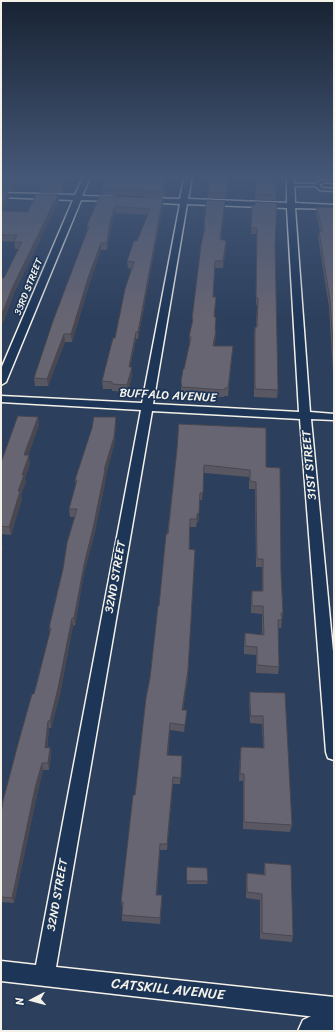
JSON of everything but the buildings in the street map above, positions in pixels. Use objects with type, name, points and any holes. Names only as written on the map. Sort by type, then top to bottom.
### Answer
[{"type":"street","name":"33RD STREET","points":[[1,382],[65,226]]},
{"type":"street","name":"32ND STREET","points":[[44,976],[180,226]]},
{"type":"street","name":"31ST STREET","points":[[292,226],[305,416],[334,752]]},
{"type":"street","name":"BUFFALO AVENUE","points":[[1,399],[334,417]]},
{"type":"street","name":"CATSKILL AVENUE","points":[[1,971],[334,1008]]},
{"type":"street","points":[[314,1031],[334,1021]]}]
